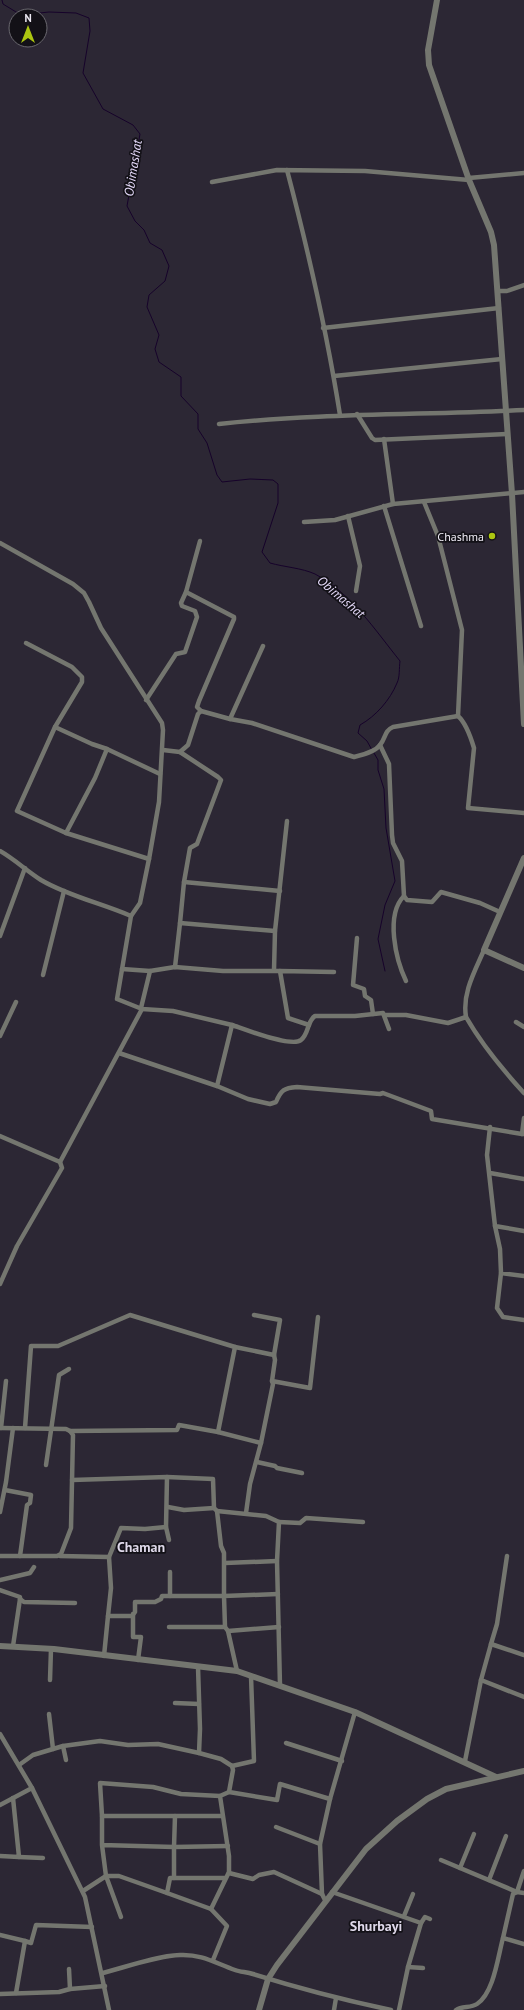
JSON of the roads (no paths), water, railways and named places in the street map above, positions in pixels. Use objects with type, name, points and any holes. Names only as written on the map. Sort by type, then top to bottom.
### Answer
[{"type":"street","points":[[437,0],[428,50],[429,65],[469,179],[491,232],[494,245],[512,494],[524,724]]},
{"type":"street","points":[[287,170],[303,232],[334,376],[340,415]]},
{"type":"street","points":[[212,182],[253,174],[287,170],[365,172],[469,179],[524,173]]},
{"type":"street","points":[[498,291],[506,291],[524,285]]},
{"type":"street","points":[[323,328],[499,308]]},
{"type":"street","points":[[334,376],[502,359]]},
{"type":"street","points":[[219,424],[274,418],[357,414],[524,410]]},
{"type":"street","points":[[357,414],[372,438],[384,439],[508,434]]},
{"type":"street","points":[[384,439],[393,504]]},
{"type":"street","points":[[304,522],[324,522],[393,504],[524,492]]},
{"type":"street","points":[[424,502],[438,536],[462,630],[458,716]]},
{"type":"street","points":[[384,506],[421,626]]},
{"type":"street","points":[[348,516],[360,566],[356,590]]},
{"type":"street","points":[[146,700],[176,654],[185,652],[198,617],[195,611],[182,606],[181,603],[186,592],[200,541]]},
{"type":"street","points":[[0,544],[74,584],[84,593],[101,628],[162,723],[163,750],[159,802],[140,903],[130,916],[117,999],[141,1008],[173,1011],[232,1025],[280,1040],[295,1042],[303,1038],[312,1018],[315,1016],[355,1016],[383,1013],[385,1015],[406,1015],[448,1023],[466,1017]]},
{"type":"street","points":[[186,592],[234,617],[199,701],[197,707],[201,711],[252,723],[354,757],[380,745],[386,732],[393,727],[458,716]]},
{"type":"street","points":[[26,644],[72,667],[82,677],[82,682],[56,727],[17,811],[66,833],[149,859]]},
{"type":"street","points":[[230,719],[263,646]]},
{"type":"street","points":[[180,752],[188,745],[198,714],[201,711]]},
{"type":"street","points":[[458,716],[462,719],[474,748],[468,808],[524,813]]},
{"type":"street","points":[[56,727],[160,774]]},
{"type":"street","points":[[380,745],[390,764],[392,835],[393,843],[402,861],[404,896],[407,900],[432,902],[441,892],[480,903],[500,912]]},
{"type":"street","points":[[66,833],[95,778],[107,749]]},
{"type":"street","points":[[163,750],[180,752],[218,777],[220,780],[197,844],[190,848],[184,882],[175,967]]},
{"type":"street","points":[[274,970],[276,931],[287,821]]},
{"type":"street","points":[[0,851],[41,880],[64,891],[107,905],[130,916]]},
{"type":"street","points":[[524,858],[484,950],[464,1002],[466,1017],[479,1040],[524,1093]]},
{"type":"street","points":[[0,936],[25,868]]},
{"type":"street","points":[[184,882],[280,891]]},
{"type":"street","points":[[43,975],[64,891]]},
{"type":"street","points":[[404,896],[399,901],[394,936],[395,953],[406,982]]},
{"type":"street","points":[[180,922],[276,931]]},
{"type":"street","points":[[357,938],[353,985],[364,989],[365,996],[370,1000],[373,1014]]},
{"type":"street","points":[[484,950],[524,968]]},
{"type":"street","points":[[122,969],[150,971],[175,967],[223,971],[274,970],[334,972]]},
{"type":"street","points":[[0,1284],[17,1246],[62,1168],[60,1162],[119,1053],[141,1008],[150,971]]},
{"type":"street","points":[[280,971],[288,1018],[309,1025]]},
{"type":"street","points":[[0,1036],[16,1002]]},
{"type":"street","points":[[385,1015],[389,1029]]},
{"type":"street","points":[[516,1022],[524,1027]]},
{"type":"street","points":[[217,1086],[232,1025]]},
{"type":"street","points":[[119,1053],[217,1086],[248,1099],[270,1104],[276,1102],[280,1091],[285,1088],[297,1087],[380,1094],[384,1093],[431,1111],[432,1120],[490,1127],[523,1134],[524,1118]]},
{"type":"street","points":[[490,1127],[487,1155],[495,1226],[500,1249],[501,1273],[497,1308],[503,1317],[524,1320]]},
{"type":"street","points":[[0,1136],[60,1162]]},
{"type":"street","points":[[490,1173],[524,1179]]},
{"type":"street","points":[[495,1226],[524,1231]]},
{"type":"street","points":[[501,1273],[524,1276]]},
{"type":"street","points":[[25,1428],[30,1346],[58,1346],[130,1315],[235,1347],[274,1355]]},
{"type":"street","points":[[246,1513],[250,1484],[257,1462],[273,1384],[274,1355],[280,1320],[254,1315]]},
{"type":"street","points":[[272,1381],[310,1388],[318,1318]]},
{"type":"street","points":[[218,1432],[235,1347]]},
{"type":"street","points":[[46,1465],[59,1375],[69,1369]]},
{"type":"street","points":[[6,1381],[0,1428],[66,1429],[70,1431],[177,1430],[179,1425],[218,1432],[261,1443]]},
{"type":"street","points":[[0,1512],[1,1501],[5,1490],[13,1428]]},
{"type":"street","points":[[60,1556],[71,1528],[73,1436],[70,1431]]},
{"type":"street","points":[[257,1462],[302,1473]]},
{"type":"street","points":[[72,1480],[167,1477],[213,1479],[216,1509],[225,1563],[224,1596],[227,1629],[237,1671]]},
{"type":"street","points":[[167,1477],[168,1507],[166,1527],[169,1540]]},
{"type":"street","points":[[5,1490],[31,1495],[30,1503],[26,1505],[20,1556]]},
{"type":"street","points":[[168,1507],[184,1510],[216,1509],[246,1513],[266,1516],[279,1522],[300,1523],[306,1518],[362,1522]]},
{"type":"street","points":[[279,1522],[277,1561],[280,1686]]},
{"type":"street","points":[[104,1656],[111,1588],[109,1557],[122,1528],[145,1529],[166,1527]]},
{"type":"street","points":[[0,1556],[109,1557]]},
{"type":"street","points":[[465,1761],[481,1680],[497,1624],[507,1556]]},
{"type":"street","points":[[225,1563],[277,1561]]},
{"type":"street","points":[[0,1580],[30,1573],[34,1566]]},
{"type":"street","points":[[170,1572],[170,1596]]},
{"type":"street","points":[[0,1590],[14,1594],[24,1602],[76,1603]]},
{"type":"street","points":[[138,1660],[141,1637],[133,1636],[133,1614],[135,1602],[155,1602],[162,1596],[278,1594]]},
{"type":"street","points":[[13,1646],[20,1599]]},
{"type":"street","points":[[108,1616],[128,1617],[133,1614]]},
{"type":"street","points":[[168,1627],[227,1629],[279,1627]]},
{"type":"street","points":[[491,1644],[524,1656]]},
{"type":"street","points":[[0,1646],[51,1649],[237,1671],[355,1712],[465,1761],[496,1777]]},
{"type":"street","points":[[50,1680],[51,1649]]},
{"type":"street","points":[[198,1667],[200,1729],[199,1753]]},
{"type":"street","points":[[19,1765],[33,1756],[63,1746],[100,1741],[128,1745],[158,1744],[222,1759],[232,1766],[254,1761],[251,1676]]},
{"type":"street","points":[[481,1680],[524,1697]]},
{"type":"street","points":[[175,1703],[199,1704]]},
{"type":"street","points":[[323,1897],[320,1844],[330,1799],[355,1712]]},
{"type":"street","points":[[49,1714],[53,1749]]},
{"type":"street","points":[[0,1734],[32,1788],[83,1891],[103,1973],[109,2010]]},
{"type":"street","points":[[286,1743],[342,1761]]},
{"type":"street","points":[[63,1746],[66,1760]]},
{"type":"street","points":[[229,1792],[233,1770],[232,1766]]},
{"type":"street","points":[[258,2010],[268,1980],[323,1897],[332,1892],[366,1849],[397,1821],[427,1799],[446,1789],[524,1771]]},
{"type":"street","points":[[121,1917],[106,1876],[102,1845],[100,1783],[147,1786],[181,1794],[220,1796],[229,1792],[277,1800],[280,1784],[330,1799]]},
{"type":"street","points":[[0,1805],[32,1788]]},
{"type":"street","points":[[211,1909],[224,1878],[229,1873],[228,1846],[220,1796]]},
{"type":"street","points":[[13,1798],[19,1857]]},
{"type":"street","points":[[102,1816],[222,1816]]},
{"type":"street","points":[[174,1878],[175,1816]]},
{"type":"street","points":[[276,1828],[320,1844]]},
{"type":"street","points":[[460,1868],[474,1834]]},
{"type":"street","points":[[489,1880],[506,1836]]},
{"type":"street","points":[[102,1845],[174,1847],[228,1846]]},
{"type":"street","points":[[0,1856],[44,1858]]},
{"type":"street","points":[[441,1860],[517,1892],[524,1893]]},
{"type":"street","points":[[456,2010],[460,2007],[477,2008],[484,1999],[491,1984],[513,1894],[517,1892],[524,1871]]},
{"type":"street","points":[[229,1873],[253,1880],[259,1875],[274,1872],[323,1897]]},
{"type":"street","points":[[83,1891],[106,1876],[119,1876],[211,1909],[227,1926],[213,1960]]},
{"type":"street","points":[[167,1893],[169,1879],[224,1878]]},
{"type":"street","points":[[332,1892],[421,1923]]},
{"type":"street","points":[[404,1916],[413,1894]]},
{"type":"street","points":[[399,2010],[408,1967],[421,1923],[425,1917],[430,1919]]},
{"type":"street","points":[[0,1935],[32,1943],[36,1925],[92,1927]]},
{"type":"street","points":[[503,1938],[524,1944]]},
{"type":"street","points":[[16,1994],[25,1941]]},
{"type":"street","points":[[103,1973],[162,1957],[180,1955],[196,1956],[213,1960],[236,1971],[251,1973],[268,1980],[336,1998],[391,2010]]},
{"type":"street","points":[[408,1967],[422,1968]]},
{"type":"street","points":[[69,1969],[70,1989]]},
{"type":"street","points":[[0,1994],[59,1992],[70,1989],[105,1986]]},
{"type":"street","points":[[334,2010],[336,1998]]},
{"type":"waterway","name":"Obimashat","points":[[2,0],[3,4],[21,15],[49,12],[76,13],[89,18],[90,31],[83,73],[103,109],[133,125],[140,134],[127,206],[135,221],[144,230],[150,243],[162,250],[169,266],[165,281],[149,295],[147,307],[159,335],[155,349],[159,362],[181,377],[181,396],[198,414],[198,429],[207,443],[217,475],[222,482],[250,479],[273,480],[278,484],[278,503],[262,552],[270,563],[310,572],[340,591],[362,613],[400,661],[398,681],[391,695],[377,712],[360,725],[358,733],[367,741],[372,750]]},
{"type":"waterway","name":"Obimashat","points":[[374,753],[378,760],[378,770],[384,789],[386,828],[395,881],[385,905],[378,939],[385,971]]},
{"type":"place","name":"Chashma","points":[[492,536]]},
{"type":"district","name":"Chaman","points":[[141,1547]]},
{"type":"district","name":"Shurbayi","points":[[376,1926]]}]
